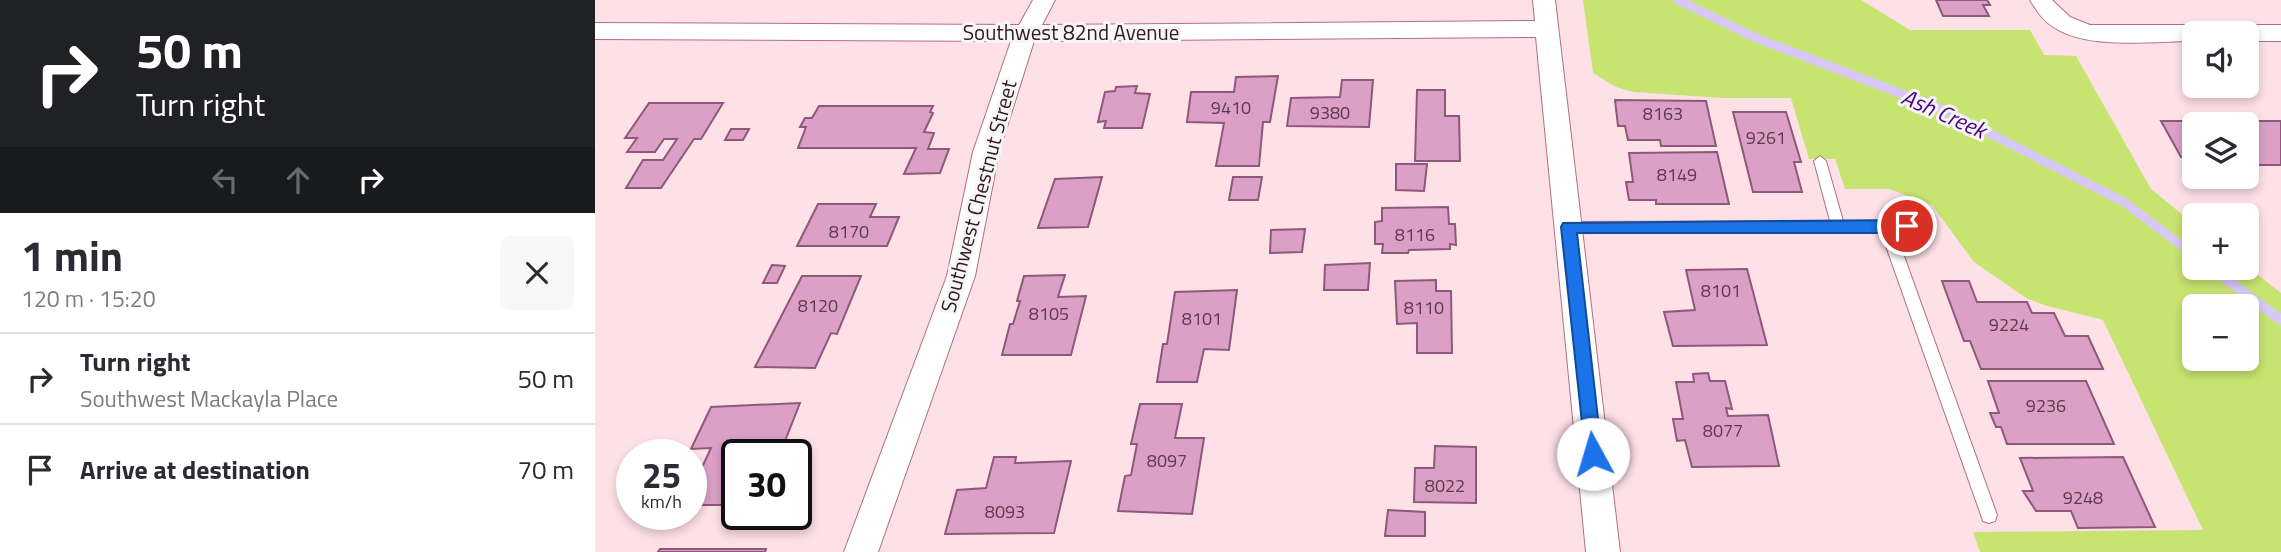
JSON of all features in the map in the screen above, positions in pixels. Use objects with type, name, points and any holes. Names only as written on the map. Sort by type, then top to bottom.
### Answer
[{"type":"street","name":"Southwest Chestnut Street","points":[[861,552],[961,276],[986,152],[1019,47],[1029,33],[1044,0]]},
{"type":"street","points":[[1544,0],[1603,552]]},
{"type":"street","points":[[2041,0],[2048,12],[2067,28],[2090,33],[2281,33]]},
{"type":"street","name":"Southwest 82nd Avenue","points":[[595,31],[1029,33],[1547,29]]},
{"type":"lane","points":[[1820,161],[1839,227]]},
{"type":"lane","points":[[1886,226],[1989,515]]},
{"type":"lane","points":[[1569,227],[1929,226]]},
{"type":"green space","points":[[1583,0],[1861,0],[1910,30],[2030,30],[2044,55],[2076,56],[2151,189],[2182,214],[2182,280],[2259,280],[2259,276],[2281,293],[2281,552],[1980,552],[1973,532],[2203,530],[2103,320],[2026,298],[1974,262],[1932,205],[1889,189],[1845,189],[1835,159],[1809,159],[1791,98],[1722,98],[1633,92],[1616,87],[1593,73]]},
{"type":"building","points":[[1936,0],[1987,0],[1990,5],[1983,5],[1989,16],[1943,16]]},
{"type":"building","points":[[1278,76],[1270,122],[1263,122],[1259,166],[1216,166],[1224,123],[1187,122],[1191,92],[1234,92],[1236,77]]},
{"type":"building","points":[[1342,80],[1373,80],[1369,127],[1287,126],[1291,98],[1340,97]]},
{"type":"building","points":[[1137,86],[1135,93],[1150,94],[1142,128],[1104,128],[1106,121],[1098,122],[1105,92],[1115,91],[1116,87]]},
{"type":"building","points":[[1417,90],[1445,90],[1445,116],[1459,116],[1460,161],[1415,161]]},
{"type":"building","points":[[1615,100],[1706,101],[1716,146],[1661,146],[1660,140],[1628,140],[1625,126],[1618,126]]},
{"type":"building","points":[[649,103],[723,103],[701,139],[694,139],[661,188],[626,188],[643,160],[663,160],[677,139],[664,139],[655,152],[627,152],[637,138],[625,138]]},
{"type":"building","points":[[819,106],[933,106],[930,112],[933,113],[924,132],[934,133],[928,149],[949,149],[940,173],[904,174],[916,148],[798,148],[806,127],[800,127],[805,118],[812,118]]},
{"type":"building","points":[[1733,112],[1786,112],[1801,162],[1794,162],[1802,192],[1753,192]]},
{"type":"building","points":[[2161,121],[2182,121],[2181,157]]},
{"type":"building","points":[[2259,121],[2281,121],[2281,165],[2259,165]]},
{"type":"building","points":[[731,129],[749,129],[743,140],[725,140]]},
{"type":"building","points":[[1717,152],[1729,204],[1656,204],[1656,200],[1629,200],[1626,182],[1633,182],[1629,153]]},
{"type":"building","points":[[1396,164],[1427,164],[1424,191],[1396,190]]},
{"type":"building","points":[[1102,177],[1088,227],[1038,228],[1055,179]]},
{"type":"building","points":[[1233,177],[1262,177],[1258,200],[1229,200]]},
{"type":"building","points":[[818,204],[876,204],[870,217],[899,217],[887,246],[797,246]]},
{"type":"building","points":[[1448,207],[1449,224],[1455,224],[1456,245],[1450,244],[1450,249],[1382,253],[1383,244],[1375,244],[1375,222],[1382,221],[1382,208]]},
{"type":"building","points":[[1305,229],[1302,252],[1270,253],[1271,230]]},
{"type":"building","points":[[1370,263],[1368,290],[1324,290],[1325,265]]},
{"type":"building","points":[[772,265],[785,266],[777,283],[763,283]]},
{"type":"building","points":[[1747,269],[1767,345],[1673,346],[1664,312],[1695,310],[1686,270]]},
{"type":"building","points":[[1065,275],[1058,297],[1086,296],[1071,355],[1002,355],[1010,324],[1013,324],[1020,301],[1017,301],[1024,276]]},
{"type":"building","points":[[802,276],[861,276],[837,334],[831,333],[815,368],[755,367]]},
{"type":"building","points":[[1436,280],[1436,291],[1451,291],[1452,353],[1417,353],[1417,323],[1397,324],[1395,281]]},
{"type":"building","points":[[1942,281],[1969,281],[1977,302],[2027,302],[2032,313],[2054,313],[2065,336],[2088,336],[2103,369],[1981,369],[1970,341],[1964,341]]},
{"type":"building","points":[[1237,290],[1229,350],[1204,349],[1197,382],[1157,382],[1163,344],[1167,344],[1175,292]]},
{"type":"building","points":[[1708,373],[1710,381],[1725,381],[1732,409],[1726,408],[1728,416],[1768,415],[1779,466],[1692,467],[1685,440],[1677,441],[1673,419],[1683,419],[1676,382],[1694,382],[1693,374]]},
{"type":"building","points":[[1988,381],[2086,381],[2114,444],[2007,444],[2001,427],[1996,427],[1990,413],[1999,413]]},
{"type":"building","points":[[800,403],[786,439],[721,439],[721,505],[707,505],[707,457],[711,448],[707,448],[707,439],[696,439],[711,407]]},
{"type":"building","points":[[1140,404],[1182,404],[1175,438],[1204,438],[1192,514],[1118,511],[1125,476],[1131,475],[1137,444],[1131,444]]},
{"type":"building","points":[[1435,446],[1476,447],[1476,503],[1414,502],[1415,468],[1434,468]]},
{"type":"building","points":[[994,457],[1016,457],[1015,463],[1071,461],[1054,533],[945,534],[957,490],[986,488]]},
{"type":"building","points":[[2123,457],[2155,527],[2078,528],[2071,511],[2036,511],[2023,491],[2033,491],[2020,458]]},
{"type":"building","points":[[1388,510],[1425,512],[1425,536],[1385,536]]},
{"type":"building","points":[[660,549],[766,549],[765,552],[658,552]]},
{"type":"waterway","name":"Ash Creek","points":[[1678,0],[1756,38],[1944,110],[2124,202],[2182,246]]},
{"type":"waterway","name":"Ash Creek","points":[[2227,280],[2281,320]]},
{"type":"route","points":[[1593,454],[1569,227],[1907,226]]}]
